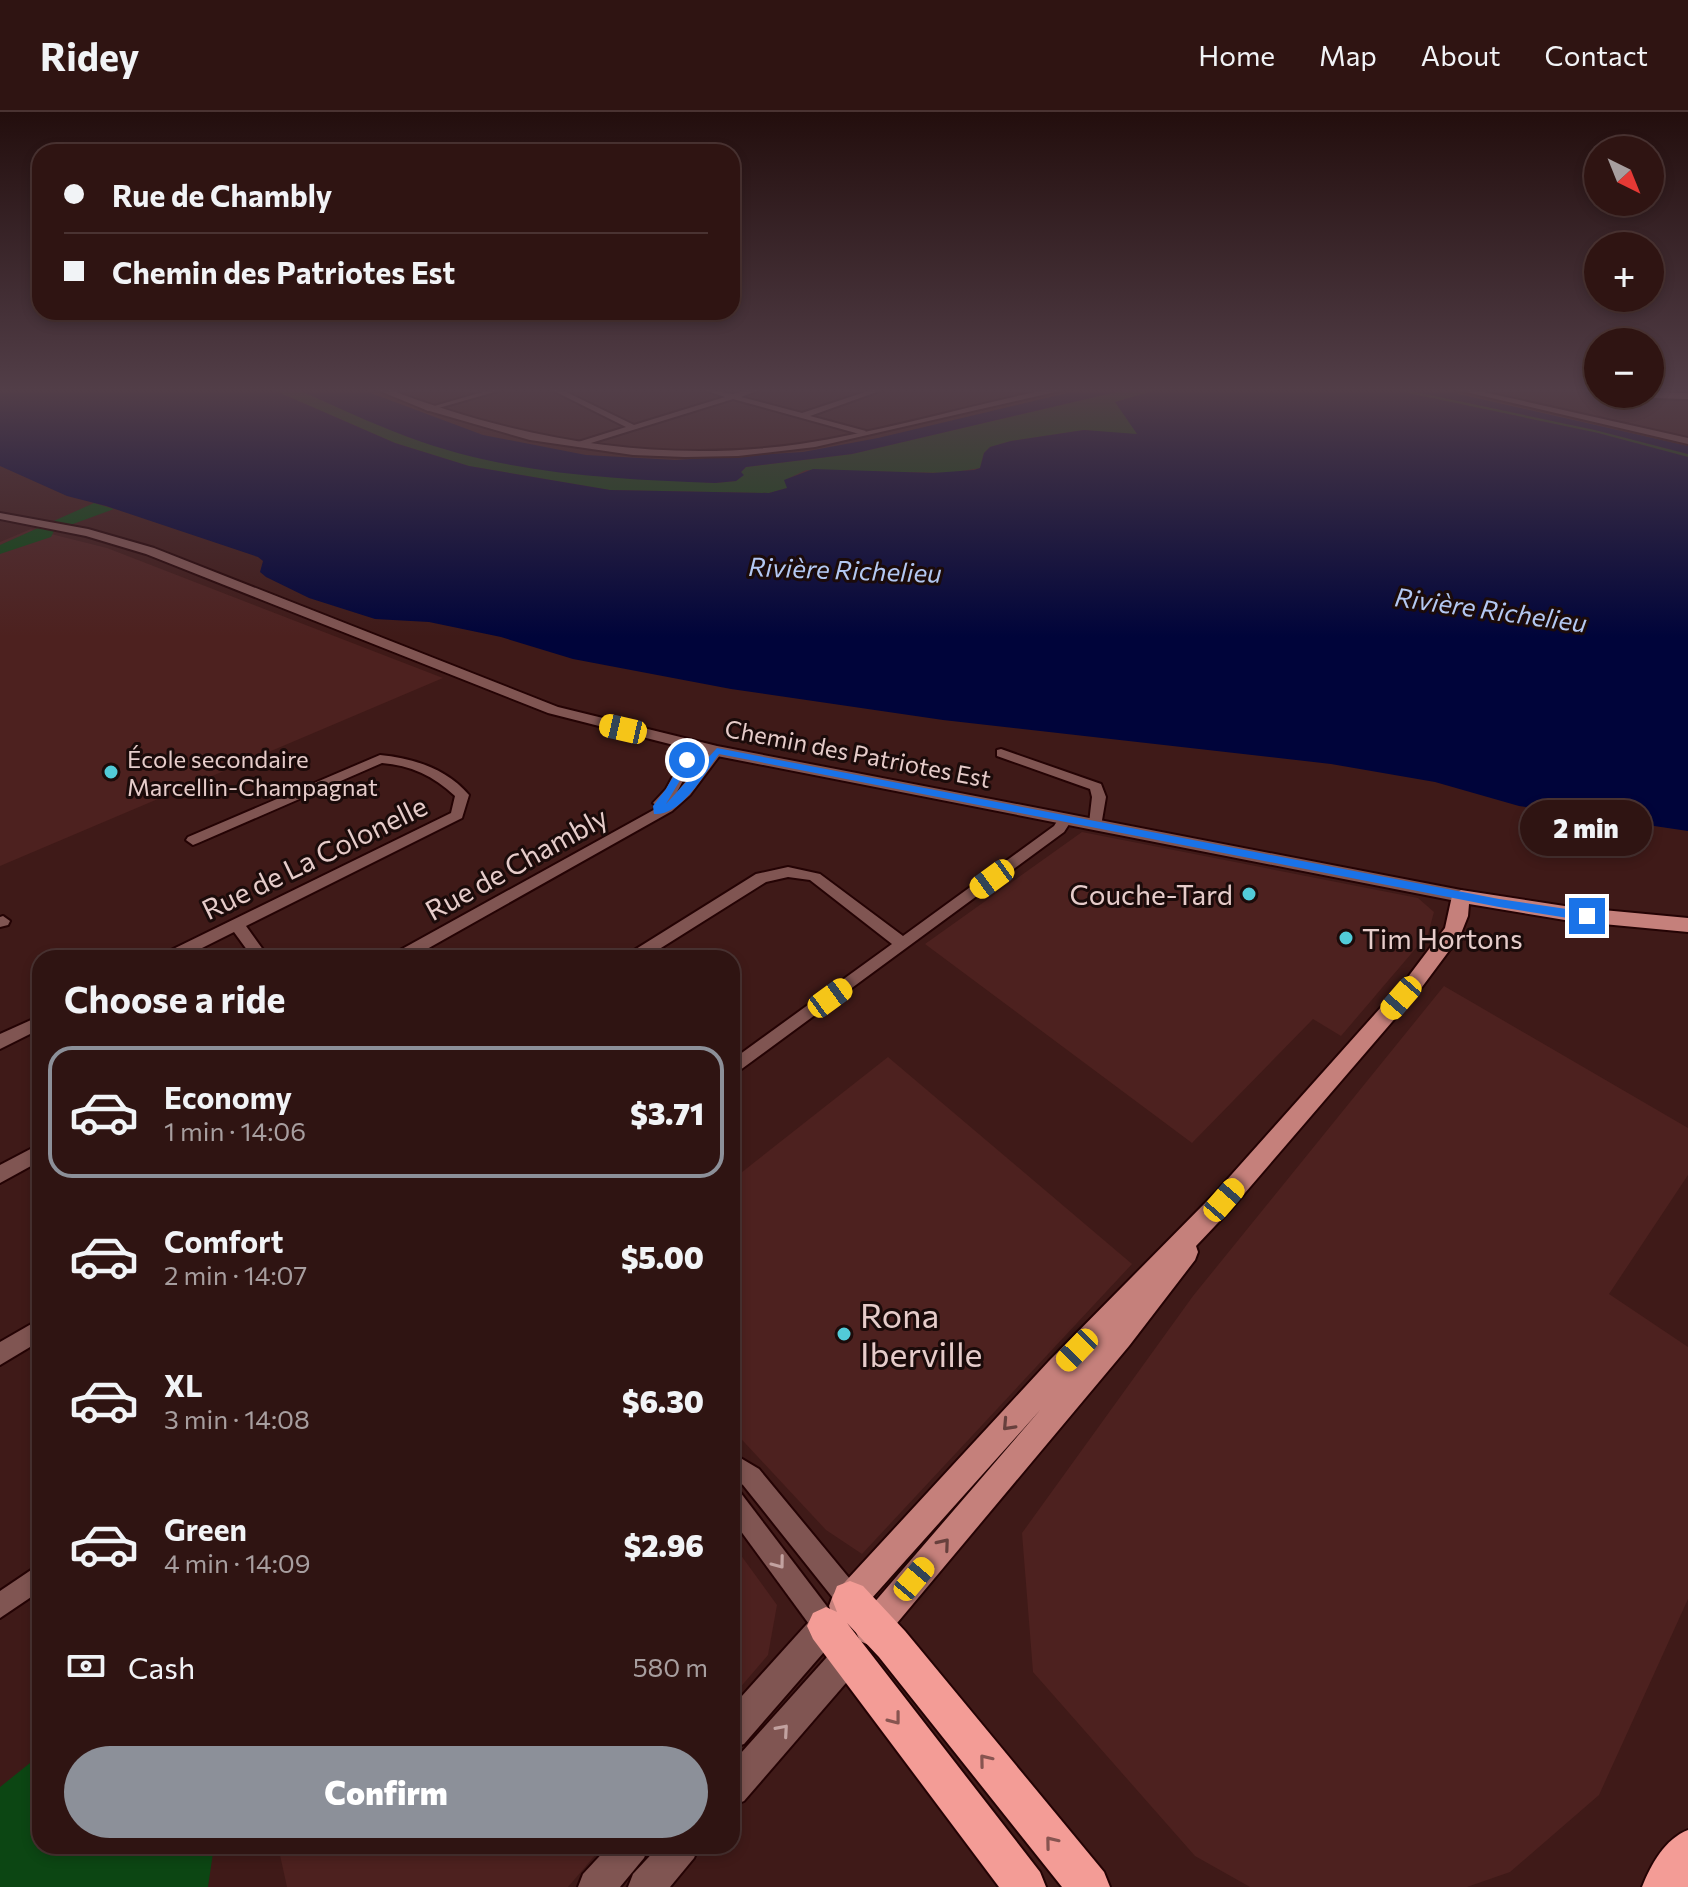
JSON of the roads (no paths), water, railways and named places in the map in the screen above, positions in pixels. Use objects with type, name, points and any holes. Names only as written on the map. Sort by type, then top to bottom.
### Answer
[{"type":"highway","points":[[850,1627],[1025,1887]]},
{"type":"highway","points":[[850,1627],[1089,1887]]},
{"type":"highway","points":[[1663,1887],[1688,1851]]},
{"type":"main road","name":"Chemin des Patriotes Est","points":[[1461,896],[1571,914],[1688,925]]},
{"type":"main road","points":[[850,1627],[1058,1370],[1224,1200],[1438,955],[1456,924],[1461,896]]},
{"type":"street","name":"Chemin des Patriotes Est","points":[[0,516],[88,533],[139,547],[553,710],[717,751],[1461,896]]},
{"type":"street","points":[[658,812],[658,806],[671,791],[695,746]]},
{"type":"street","name":"Rue de Chambly","points":[[412,950],[667,808],[685,792],[717,751]]},
{"type":"street","points":[[1001,753],[1096,787],[1099,797],[1096,823]]},
{"type":"street","name":"Rue de La Colonelle","points":[[184,950],[457,815],[462,795],[442,776],[396,759],[380,759],[193,840]]},
{"type":"street","points":[[740,1063],[1059,829],[1066,818]]},
{"type":"street","points":[[646,950],[761,878],[778,871],[798,871],[815,877],[903,944]]},
{"type":"street","points":[[236,924],[255,950]]},
{"type":"street","points":[[0,1042],[32,1026]]},
{"type":"street","points":[[0,1175],[32,1157]]},
{"type":"street","points":[[0,1354],[32,1334]]},
{"type":"street","points":[[740,1469],[751,1477],[850,1627]]},
{"type":"street","points":[[740,1509],[850,1627]]},
{"type":"street","points":[[0,1606],[32,1582]]},
{"type":"street","points":[[740,1725],[850,1627]]},
{"type":"street","points":[[740,1778],[850,1627]]},
{"type":"street","points":[[596,1887],[625,1854]]},
{"type":"street","points":[[646,1887],[675,1854]]},
{"type":"water","name":"Rivière Richelieu","points":[[13,472],[503,472],[610,490],[769,493],[787,488],[784,480],[806,472],[1688,472],[1688,831],[1519,806],[1435,782],[1331,764],[943,720],[731,689],[573,659],[501,637],[429,622],[375,619],[309,598],[266,577],[260,572],[263,561],[258,557],[67,496]]},
{"type":"water","points":[[560,472],[741,472],[744,475],[736,481],[715,483]]},
{"type":"place","name":"École secondaire Marcellin-Champagnat","points":[[111,772]]},
{"type":"place","name":"Couche-Tard","points":[[1249,894]]},
{"type":"place","name":"Tim Hortons","points":[[1346,938]]},
{"type":"place","name":"Rona Iberville","points":[[844,1334]]}]
